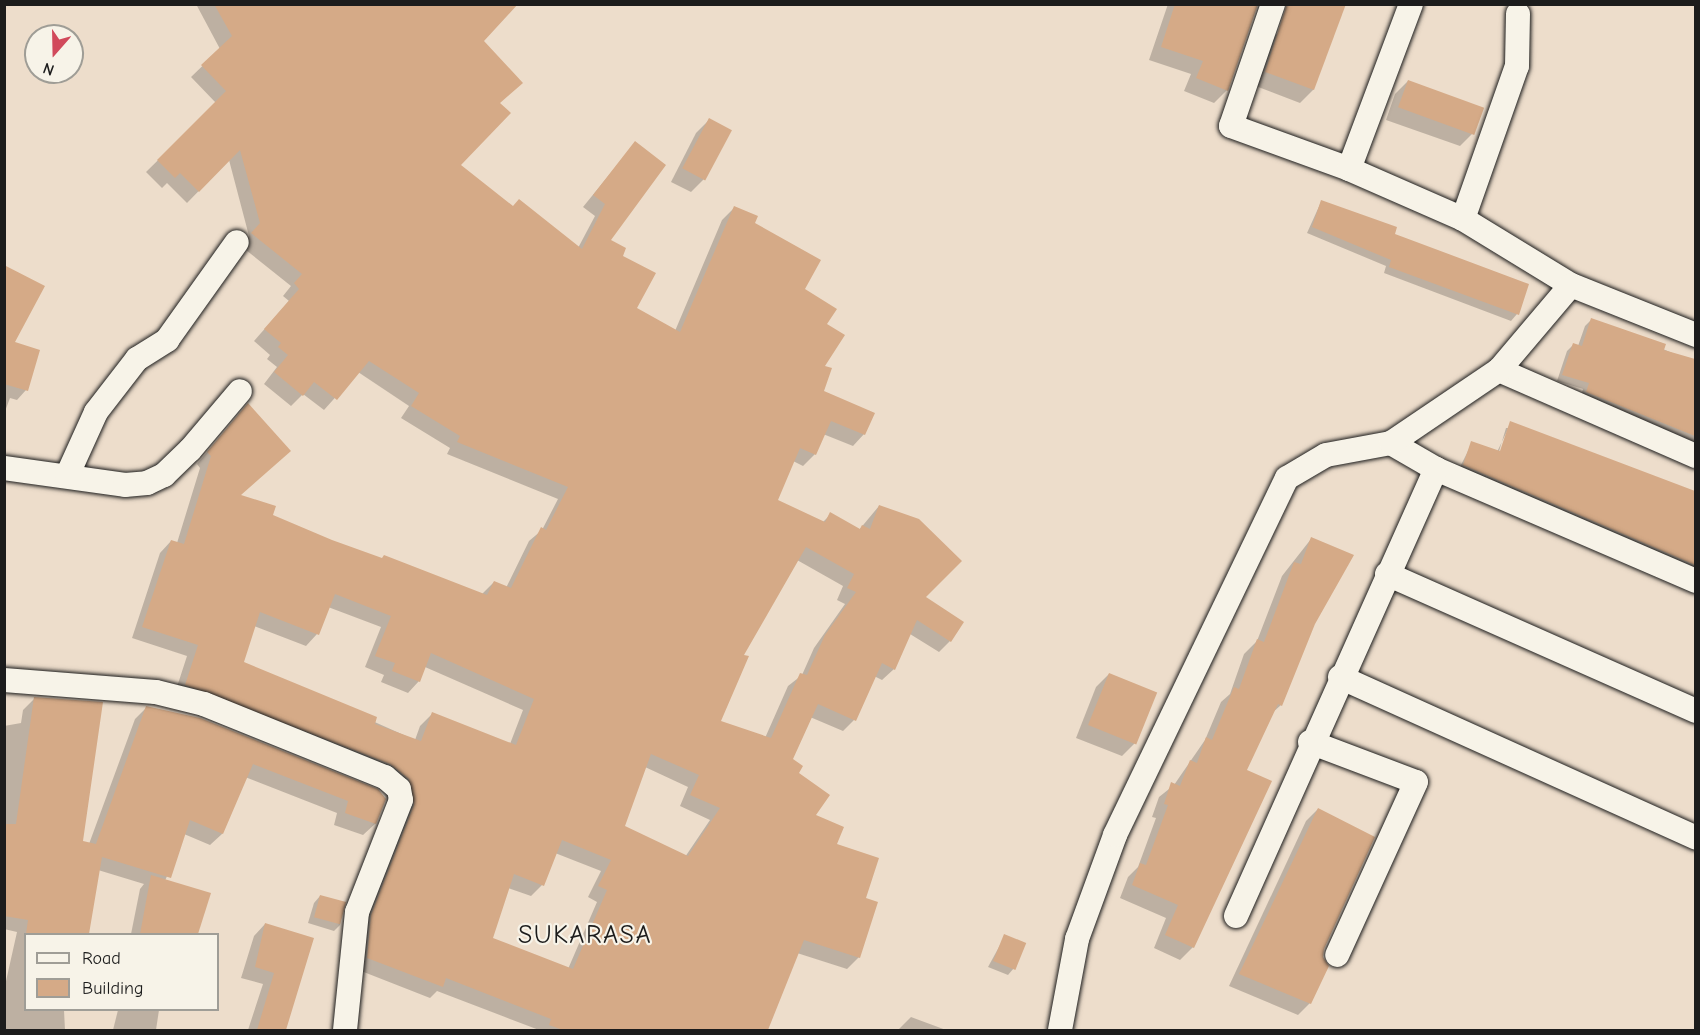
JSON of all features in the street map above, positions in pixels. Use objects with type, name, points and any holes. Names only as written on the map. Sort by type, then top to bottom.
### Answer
[{"type":"street","points":[[1273,4],[1231,126],[1349,169],[1463,219],[1571,285],[1695,335]]},
{"type":"street","points":[[1349,169],[1411,4]]},
{"type":"street","points":[[1463,219],[1517,66],[1518,14]]},
{"type":"street","points":[[67,476],[96,412],[137,359],[167,340],[237,242]]},
{"type":"street","points":[[1060,1030],[1077,939],[1115,835],[1287,478],[1326,455],[1391,443],[1499,370],[1571,285]]},
{"type":"street","points":[[1499,370],[1695,456]]},
{"type":"street","points":[[4,468],[125,485],[147,483],[164,475],[240,391]]},
{"type":"street","points":[[1391,443],[1436,469],[1695,580]]},
{"type":"street","points":[[1236,916],[1310,742],[1436,469]]},
{"type":"street","points":[[1387,574],[1695,711]]},
{"type":"street","points":[[1340,677],[1695,838]]},
{"type":"street","points":[[4,680],[156,692],[204,704],[385,777],[399,789],[401,800],[357,912],[345,1030]]},
{"type":"street","points":[[1310,742],[1416,782],[1337,955]]},
{"type":"building","points":[[214,4],[518,4],[484,41],[523,83],[500,103],[511,113],[461,165],[513,206],[519,199],[582,249],[605,204],[593,195],[635,141],[666,165],[611,240],[626,248],[623,256],[656,273],[637,308],[680,332],[734,206],[758,216],[755,223],[821,260],[805,289],[837,309],[827,324],[845,335],[825,366],[832,368],[824,391],[875,413],[865,435],[831,421],[816,455],[800,448],[778,500],[825,522],[830,512],[860,529],[862,525],[870,529],[879,505],[919,519],[962,561],[926,597],[964,622],[951,642],[917,620],[895,670],[882,663],[856,721],[818,704],[793,759],[803,766],[799,773],[830,795],[816,815],[844,827],[837,844],[879,858],[866,898],[878,902],[860,958],[804,940],[768,1030],[563,1030],[549,1025],[551,1019],[446,978],[443,987],[367,958],[371,915],[414,805],[409,779],[390,764],[185,685],[198,645],[142,627],[171,540],[184,544],[211,456],[207,452],[248,403],[291,451],[241,495],[276,506],[273,515],[332,540],[382,558],[384,555],[487,595],[494,581],[511,588],[541,527],[546,530],[568,487],[457,442],[460,436],[411,406],[419,393],[369,361],[337,400],[314,382],[303,396],[274,372],[288,355],[278,347],[281,343],[264,329],[299,289],[294,283],[302,274],[251,233],[260,223],[240,150],[199,192],[180,173],[175,178],[157,160],[226,91],[201,65],[232,36]],"holes":[[[806,547],[854,574],[847,588],[856,592],[825,635],[807,675],[800,673],[771,738],[721,721],[749,656],[744,655]],[[335,594],[391,616],[375,656],[395,663],[392,671],[420,682],[431,653],[534,699],[516,745],[432,712],[421,741],[375,724],[377,717],[244,662],[260,612],[319,635]],[[651,754],[699,775],[690,795],[720,808],[688,856],[625,826]],[[562,840],[611,860],[598,886],[607,890],[573,969],[493,938],[514,874],[544,886]]]},
{"type":"building","points":[[1175,4],[1258,4],[1228,91],[1196,78],[1203,61],[1161,47]]},
{"type":"building","points":[[1287,4],[1346,4],[1314,90],[1265,72]]},
{"type":"building","points":[[1408,80],[1484,108],[1474,135],[1398,107]]},
{"type":"building","points":[[709,118],[732,130],[705,181],[682,168]]},
{"type":"building","points":[[1321,200],[1397,227],[1395,234],[1529,284],[1519,315],[1389,267],[1391,260],[1312,227]]},
{"type":"building","points":[[4,265],[45,286],[15,342],[40,350],[28,391],[4,384]]},
{"type":"building","points":[[1591,318],[1666,344],[1664,350],[1695,359],[1695,436],[1586,392],[1589,383],[1562,375],[1573,343],[1582,346]]},
{"type":"building","points":[[1510,421],[1695,491],[1695,565],[1463,465],[1471,441],[1500,451]]},
{"type":"building","points":[[1311,537],[1354,555],[1315,624],[1282,706],[1278,704],[1247,770],[1272,781],[1194,948],[1165,935],[1178,905],[1132,885],[1140,863],[1146,865],[1168,805],[1164,804],[1171,782],[1180,786],[1190,760],[1197,763],[1206,737],[1212,740],[1234,687],[1239,689],[1257,639],[1264,642],[1294,562],[1301,564]]},
{"type":"building","points":[[1109,673],[1157,692],[1136,744],[1088,725]]},
{"type":"building","points":[[34,697],[103,702],[83,841],[96,844],[146,706],[200,718],[378,789],[386,799],[376,824],[345,813],[348,801],[253,764],[223,834],[190,820],[171,878],[102,857],[89,933],[26,933],[28,920],[4,916],[4,824],[16,824]]},
{"type":"building","points":[[1318,808],[1375,837],[1324,949],[1323,957],[1329,966],[1311,1004],[1239,974]]},
{"type":"building","points":[[151,875],[211,893],[198,933],[140,933]]},
{"type":"building","points":[[320,895],[346,902],[340,924],[314,917]]},
{"type":"building","points":[[265,923],[314,938],[286,1030],[257,1030],[274,973],[255,967]]},
{"type":"building","points":[[1004,934],[1026,943],[1015,970],[993,961]]},
{"type":"district","name":"SUKARASA","points":[[585,936]]}]
